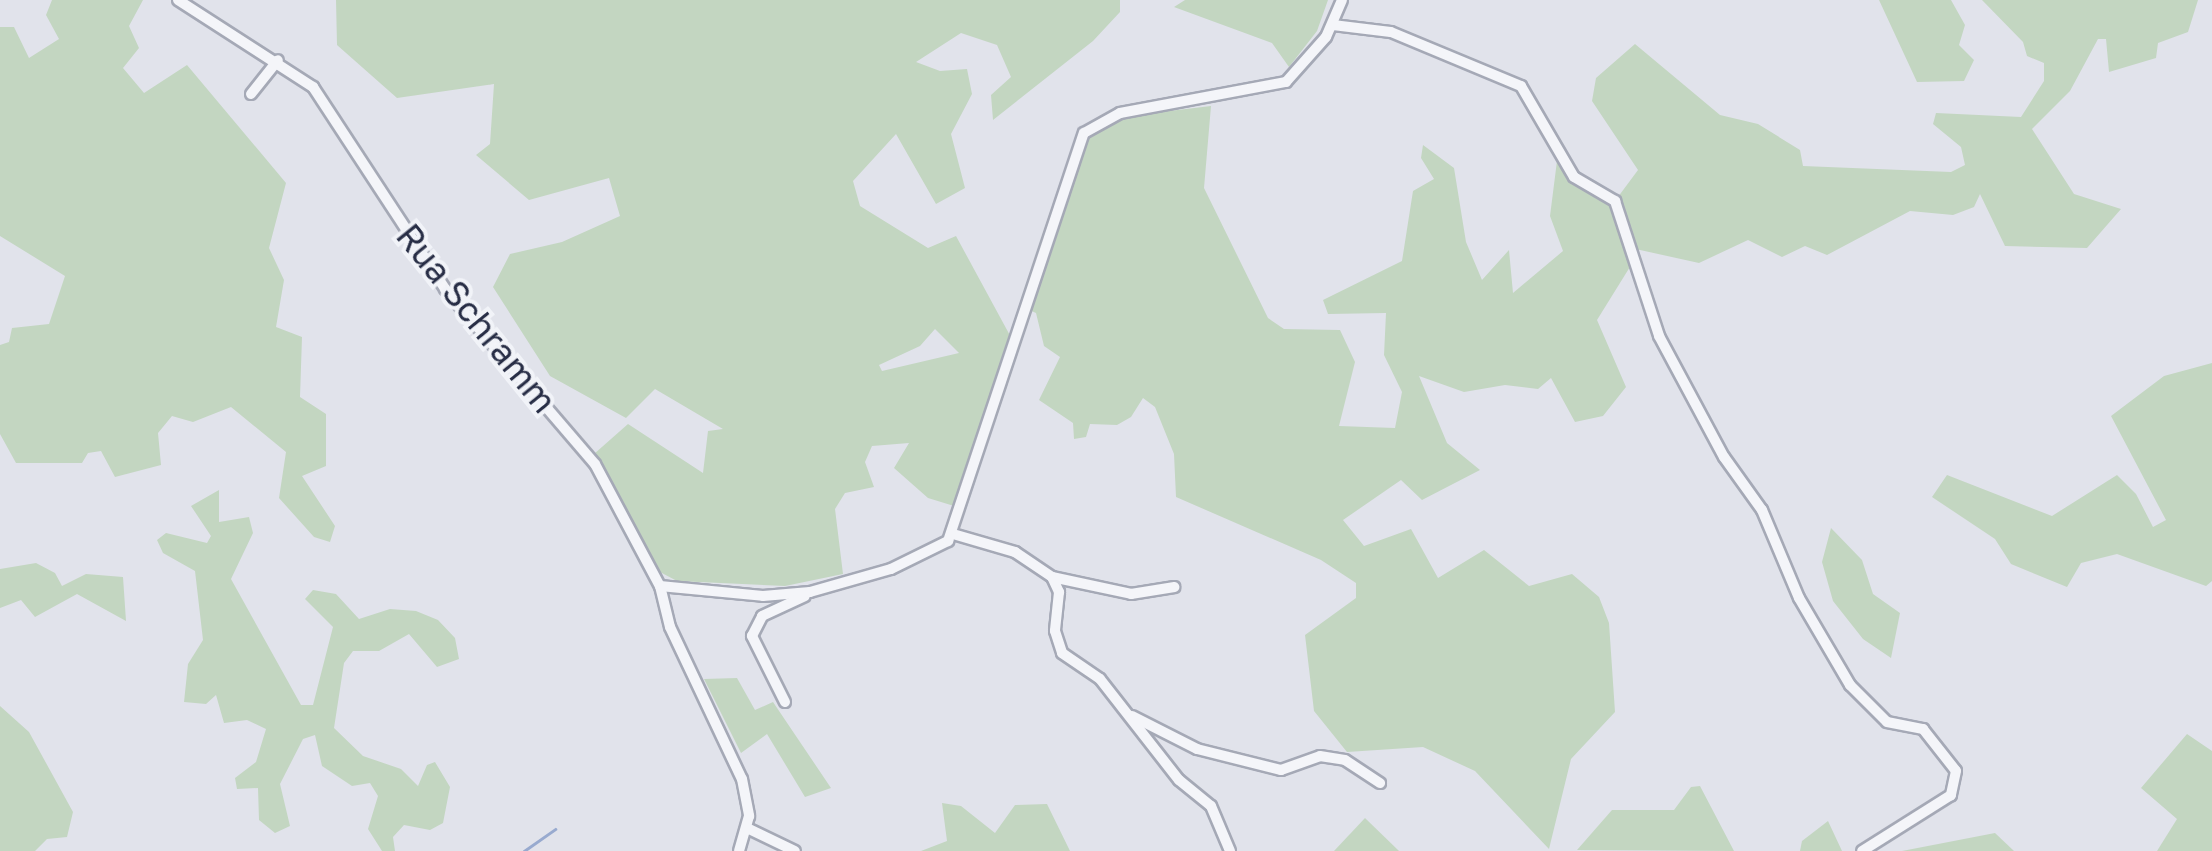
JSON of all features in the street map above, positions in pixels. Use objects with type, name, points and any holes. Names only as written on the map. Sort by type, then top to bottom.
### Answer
[{"type":"street","name":"Rua Schramm","points":[[178,0],[278,60],[332,113],[456,303],[584,448],[660,586],[670,628],[742,780],[747,828]]},
{"type":"street","points":[[785,702],[752,636],[762,616],[810,592],[890,569],[953,534],[1084,132],[1120,113],[1279,86],[1303,68],[1333,24],[1342,0]]},
{"type":"street","points":[[1333,24],[1391,32],[1521,86],[1574,177],[1615,201],[1659,336],[1724,457],[1762,510],[1799,598],[1850,685],[1888,722],[1923,729],[1956,771],[1951,795],[1862,851]]},
{"type":"street","points":[[251,94],[278,60]]},
{"type":"street","points":[[953,534],[1015,552],[1052,577],[1131,594],[1174,587]]},
{"type":"street","points":[[1052,577],[1059,592],[1055,631],[1062,654],[1094,674],[1179,780],[1211,806],[1230,851]]},
{"type":"street","points":[[660,586],[763,596],[810,592]]},
{"type":"street","points":[[1131,716],[1196,749],[1282,770],[1320,756],[1345,760],[1380,783]]},
{"type":"street","points":[[739,851],[747,828],[795,851]]},
{"type":"green space","points":[[52,0],[143,0],[129,26],[139,48],[123,68],[144,93],[187,65],[286,183],[269,248],[284,280],[276,327],[302,337],[300,397],[326,414],[326,466],[302,476],[335,526],[330,542],[314,537],[279,498],[286,452],[231,407],[193,422],[172,416],[158,433],[161,465],[115,477],[101,451],[88,453],[82,463],[16,463],[0,434],[0,345],[9,342],[12,328],[49,324],[65,276],[0,236],[0,27],[14,27],[29,58],[59,39],[46,15]]},
{"type":"green space","points":[[336,0],[1120,0],[1120,12],[1093,41],[993,120],[991,95],[1011,77],[997,45],[961,33],[916,62],[940,71],[967,69],[972,94],[951,134],[965,188],[936,204],[896,134],[853,181],[860,206],[928,248],[956,236],[1013,341],[954,506],[928,498],[894,468],[909,443],[872,446],[865,462],[874,487],[845,493],[835,509],[843,574],[785,586],[677,581],[660,572],[594,454],[628,424],[703,473],[708,431],[723,429],[655,389],[626,418],[550,376],[493,287],[510,254],[562,242],[620,216],[609,178],[529,200],[476,155],[490,144],[494,84],[397,98],[337,45]],"holes":[[[935,329],[959,353],[882,371],[879,365],[920,346]]]},
{"type":"green space","points":[[1185,0],[1328,0],[1317,31],[1289,67],[1272,43],[1174,7]]},
{"type":"green space","points":[[1879,0],[1951,0],[1965,25],[1959,45],[1974,60],[1964,81],[1917,82]]},
{"type":"green space","points":[[1982,0],[2198,0],[2188,32],[2158,43],[2156,58],[2109,72],[2106,39],[2098,39],[2070,91],[2032,129],[2074,194],[2121,209],[2087,248],[2005,246],[1980,194],[1974,207],[1953,215],[1910,211],[1827,255],[1805,246],[1782,257],[1748,240],[1699,263],[1631,248],[1633,262],[1597,320],[1626,387],[1603,416],[1575,422],[1551,378],[1538,389],[1505,385],[1464,392],[1419,376],[1447,443],[1480,470],[1422,500],[1401,480],[1343,520],[1364,546],[1411,529],[1438,578],[1484,550],[1529,586],[1572,574],[1599,597],[1609,623],[1615,712],[1571,759],[1549,849],[1475,771],[1423,747],[1347,752],[1314,711],[1305,635],[1356,598],[1356,583],[1321,560],[1176,497],[1174,454],[1155,407],[1143,398],[1131,417],[1117,425],[1090,424],[1086,437],[1074,439],[1073,423],[1039,400],[1060,357],[1044,346],[1036,313],[1025,308],[1068,202],[1081,143],[1119,117],[1211,106],[1204,188],[1268,318],[1284,329],[1340,330],[1355,362],[1339,426],[1395,428],[1402,392],[1384,355],[1386,313],[1328,314],[1323,300],[1402,261],[1413,191],[1434,179],[1421,158],[1423,145],[1454,168],[1466,242],[1482,280],[1509,250],[1513,293],[1563,251],[1550,216],[1558,153],[1574,177],[1615,201],[1638,170],[1592,101],[1596,78],[1635,44],[1720,115],[1758,124],[1800,150],[1803,166],[1951,172],[1965,165],[1961,147],[1933,124],[1936,113],[2021,117],[2044,81],[2044,63],[2027,56],[2023,42]]},
{"type":"green space","points":[[2212,363],[2212,581],[2206,586],[2117,554],[2081,563],[2067,587],[2011,564],[1995,539],[1932,497],[1947,475],[2052,516],[2117,475],[2136,494],[2153,527],[2166,520],[2111,416],[2164,376]]},
{"type":"green space","points":[[219,490],[219,522],[249,517],[253,533],[231,579],[301,705],[313,705],[333,627],[305,599],[313,590],[336,594],[359,619],[390,609],[416,611],[438,620],[455,638],[459,659],[437,667],[409,634],[379,651],[353,651],[344,663],[334,728],[363,756],[401,769],[418,786],[427,765],[435,762],[450,787],[443,823],[430,830],[404,825],[393,837],[395,851],[382,851],[368,829],[378,796],[370,783],[352,786],[322,766],[315,735],[303,739],[280,784],[290,826],[275,833],[259,820],[258,788],[237,789],[235,778],[256,762],[266,729],[247,720],[224,723],[216,695],[206,704],[184,702],[188,664],[203,640],[195,571],[163,553],[157,540],[166,533],[207,543],[211,536],[191,506]]},
{"type":"green space","points":[[1831,528],[1862,560],[1873,594],[1900,613],[1891,658],[1863,639],[1833,601],[1822,562]]},
{"type":"green space","points":[[36,563],[55,573],[62,586],[86,574],[123,577],[126,621],[77,594],[35,617],[21,600],[0,608],[0,569]]},
{"type":"green space","points":[[737,678],[755,710],[773,702],[831,788],[805,797],[767,734],[741,753],[704,679]]},
{"type":"green space","points":[[0,706],[29,732],[73,812],[67,837],[47,839],[35,851],[0,851]]},
{"type":"green space","points":[[2187,734],[2212,751],[2212,851],[2157,851],[2177,819],[2141,788]]},
{"type":"green space","points":[[1700,786],[1734,851],[1577,850],[1612,810],[1674,810],[1691,787]]},
{"type":"green space","points":[[942,803],[961,806],[995,833],[1015,805],[1047,804],[1070,851],[921,851],[947,841]]},
{"type":"green space","points":[[1365,818],[1399,851],[1334,851]]},
{"type":"green space","points":[[1828,821],[1842,851],[1800,851],[1802,841]]},
{"type":"green space","points":[[1995,833],[2014,851],[1902,851]]},
{"type":"waterway","points":[[524,851],[555,829]]}]
